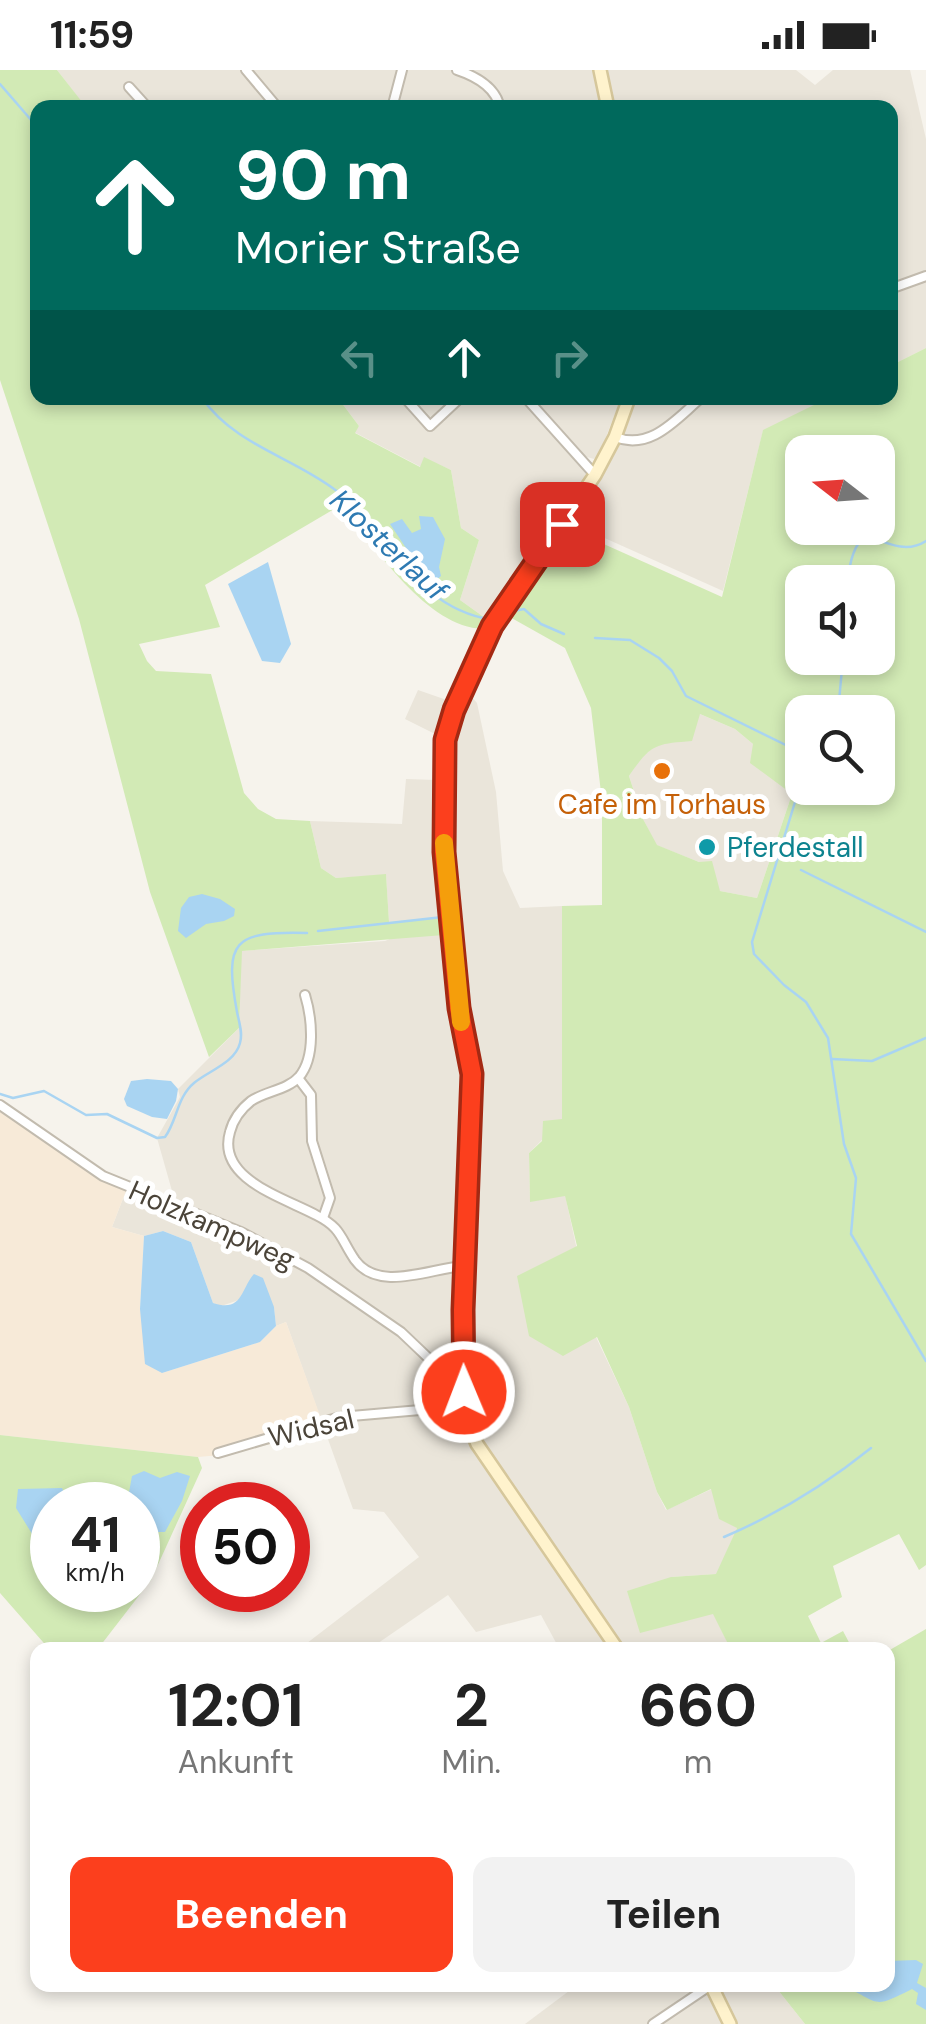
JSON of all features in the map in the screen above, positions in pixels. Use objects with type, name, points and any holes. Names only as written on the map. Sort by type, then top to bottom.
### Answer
[{"type":"main road","points":[[600,70],[606,100]]},
{"type":"main road","points":[[613,1642],[477,1444],[466,1406],[464,1266],[472,1074],[459,1008],[444,852],[445,740],[454,710],[492,626],[595,475],[626,405]]},
{"type":"main road","points":[[714,1992],[730,2024]]},
{"type":"street","points":[[246,70],[271,100]]},
{"type":"street","points":[[394,100],[402,70]]},
{"type":"street","points":[[462,72],[476,76],[499,100]]},
{"type":"street","points":[[129,87],[141,100]]},
{"type":"street","points":[[898,286],[926,276]]},
{"type":"street","points":[[411,405],[430,426],[452,405]]},
{"type":"street","points":[[532,405],[595,475]]},
{"type":"street","points":[[615,437],[644,442],[692,405]]},
{"type":"street","points":[[305,995],[310,1012],[309,1049],[298,1078],[243,1108],[232,1124],[228,1150],[234,1166],[246,1178],[323,1218],[342,1233],[360,1265],[377,1275],[464,1266]]},
{"type":"street","points":[[298,1078],[311,1095],[312,1141],[330,1198],[323,1218]]},
{"type":"street","name":"Holzkampweg","points":[[0,1105],[103,1176],[241,1232],[308,1268],[401,1332],[464,1392]]},
{"type":"street","name":"Widsal","points":[[218,1453],[340,1416],[466,1406]]},
{"type":"street","points":[[653,2024],[701,1992]]},
{"type":"shaded area","points":[[57,70],[796,70],[815,85],[833,70],[910,70],[926,139],[926,348],[898,362],[898,100],[80,100]]},
{"type":"shaded area","points":[[343,405],[618,405],[599,455],[594,459],[587,457],[580,464],[587,475],[488,620],[460,600],[479,540],[461,528],[451,470],[424,458],[421,467],[354,432],[359,426]]},
{"type":"shaded area","points":[[632,405],[814,405],[763,431],[723,591],[571,523],[616,449]]},
{"type":"shaded area","points":[[418,690],[464,706],[469,694],[477,703],[496,792],[503,871],[520,908],[562,906],[562,1120],[529,1153],[530,1201],[565,1195],[596,1337],[629,1407],[666,1510],[712,1489],[737,1528],[717,1574],[671,1577],[714,1614],[727,1642],[556,1642],[541,1615],[476,1632],[448,1595],[380,1642],[308,1642],[419,1557],[384,1512],[353,1509],[286,1322],[276,1326],[274,1307],[247,1291],[242,1299],[221,1306],[213,1303],[191,1242],[163,1231],[144,1236],[112,1227],[127,1188],[176,1205],[157,1138],[180,1097],[178,1089],[239,1028],[241,951],[385,941],[442,917],[389,922],[386,875],[336,878],[321,868],[310,821],[402,824],[406,779],[436,780],[439,736],[405,719]]},
{"type":"shaded area","points":[[700,714],[735,729],[753,744],[759,767],[785,788],[785,805],[788,805],[757,898],[720,891],[699,862],[656,845],[629,776],[657,744]]},
{"type":"shaded area","points":[[0,1110],[127,1188],[112,1227],[144,1236],[140,1309],[162,1373],[260,1342],[286,1322],[326,1432],[198,1457],[0,1435]]},
{"type":"shaded area","points":[[568,1992],[780,1992],[805,2024],[525,2024]]},
{"type":"green space","points":[[0,70],[57,70],[81,100],[30,100],[30,405],[343,405],[359,426],[355,433],[420,467],[424,457],[451,470],[461,528],[479,540],[460,600],[488,620],[483,629],[462,625],[422,600],[385,562],[341,505],[205,585],[220,627],[139,644],[156,671],[211,674],[244,793],[258,809],[276,819],[310,821],[321,868],[336,878],[386,874],[389,922],[443,917],[444,935],[242,951],[239,1028],[209,1057],[150,892],[79,619],[0,380]]},
{"type":"green space","points":[[926,348],[926,1565],[919,1570],[899,1534],[833,1566],[842,1597],[808,1616],[821,1642],[727,1642],[713,1614],[640,1633],[627,1591],[671,1577],[716,1574],[737,1528],[719,1519],[711,1489],[667,1510],[657,1492],[629,1407],[597,1337],[563,1356],[529,1336],[517,1276],[577,1246],[565,1196],[530,1202],[529,1153],[542,1141],[543,1121],[562,1119],[562,906],[602,905],[602,801],[591,708],[565,648],[506,615],[568,528],[722,597],[763,430],[814,405],[898,405],[898,362]],"holes":[[[785,695],[895,695],[895,805],[788,805],[757,898],[720,891],[712,861],[699,862],[657,845],[643,819],[629,776],[655,748],[692,741],[700,714],[735,729],[753,744],[750,763],[785,789]]]},
{"type":"green space","points":[[0,1435],[198,1457],[202,1468],[196,1482],[180,1482],[180,1516],[160,1560],[160,1482],[30,1482],[30,1612],[126,1612],[103,1642],[43,1642],[0,1593]]},
{"type":"green space","points":[[926,1629],[926,2024],[805,2024],[780,1992],[895,1992],[895,1647]]},
{"type":"green space","points":[[843,1631],[849,1642],[823,1642]]},
{"type":"water","points":[[419,516],[433,517],[445,539],[441,576],[435,581],[422,572],[390,524],[402,519],[412,533],[421,529]]},
{"type":"water","points":[[268,562],[291,644],[280,663],[262,661],[228,584]]},
{"type":"water","points":[[202,894],[235,909],[234,916],[206,924],[186,938],[178,931],[181,908],[189,897]]},
{"type":"water","points":[[131,1081],[171,1081],[178,1089],[167,1119],[127,1106],[124,1099]]},
{"type":"water","points":[[163,1231],[191,1242],[213,1303],[236,1302],[254,1274],[263,1278],[274,1307],[276,1326],[260,1342],[162,1373],[145,1364],[140,1309],[144,1236]]},
{"type":"water","points":[[144,1471],[160,1478],[177,1472],[190,1476],[188,1482],[180,1482],[180,1505],[165,1532],[160,1532],[160,1482],[131,1482],[132,1476]]},
{"type":"water","points":[[18,1489],[30,1489],[30,1531],[16,1508]]},
{"type":"water","points":[[916,1960],[923,1964],[917,1983],[926,1988],[926,2010],[916,2004],[918,1993],[912,1989],[882,2002],[855,1992],[895,1992],[895,1961]]},
{"type":"waterway","name":"Klosterlauf","points":[[0,84],[30,119]]},
{"type":"waterway","name":"Klosterlauf","points":[[208,405],[247,439],[340,494],[398,561],[436,597],[483,618]]},
{"type":"waterway","points":[[850,565],[854,550],[866,535],[904,547],[926,541]]},
{"type":"waterway","points":[[514,611],[524,609],[541,624],[564,634]]},
{"type":"waterway","name":"Klosterlauf","points":[[595,638],[630,640],[659,658],[672,671],[686,696],[785,745]]},
{"type":"waterway","name":"Klosterlauf","points":[[840,695],[841,675]]},
{"type":"waterway","points":[[794,805],[752,942],[754,954],[806,1002],[828,1038],[844,1144],[856,1178],[851,1234],[926,1361]]},
{"type":"waterway","points":[[801,870],[926,932]]},
{"type":"waterway","points":[[318,931],[443,917]]},
{"type":"waterway","points":[[0,1094],[13,1098],[44,1091],[86,1115],[107,1114],[157,1138],[165,1137],[188,1089],[227,1061],[240,1043],[232,969],[239,945],[263,935],[307,933]]},
{"type":"waterway","points":[[832,1059],[872,1061],[926,1038]]},
{"type":"waterway","points":[[724,1537],[800,1498],[871,1448]]},
{"type":"slow traffic","points":[[444,843],[461,1022]]},
{"type":"place","name":"Cafe im Torhaus","points":[[662,771]]},
{"type":"place","name":"Pferdestall","points":[[707,847]]},
{"type":"route","points":[[464,1392],[463,1310],[472,1074],[459,1008],[444,852],[445,740],[454,710],[492,626],[562,524]]}]
